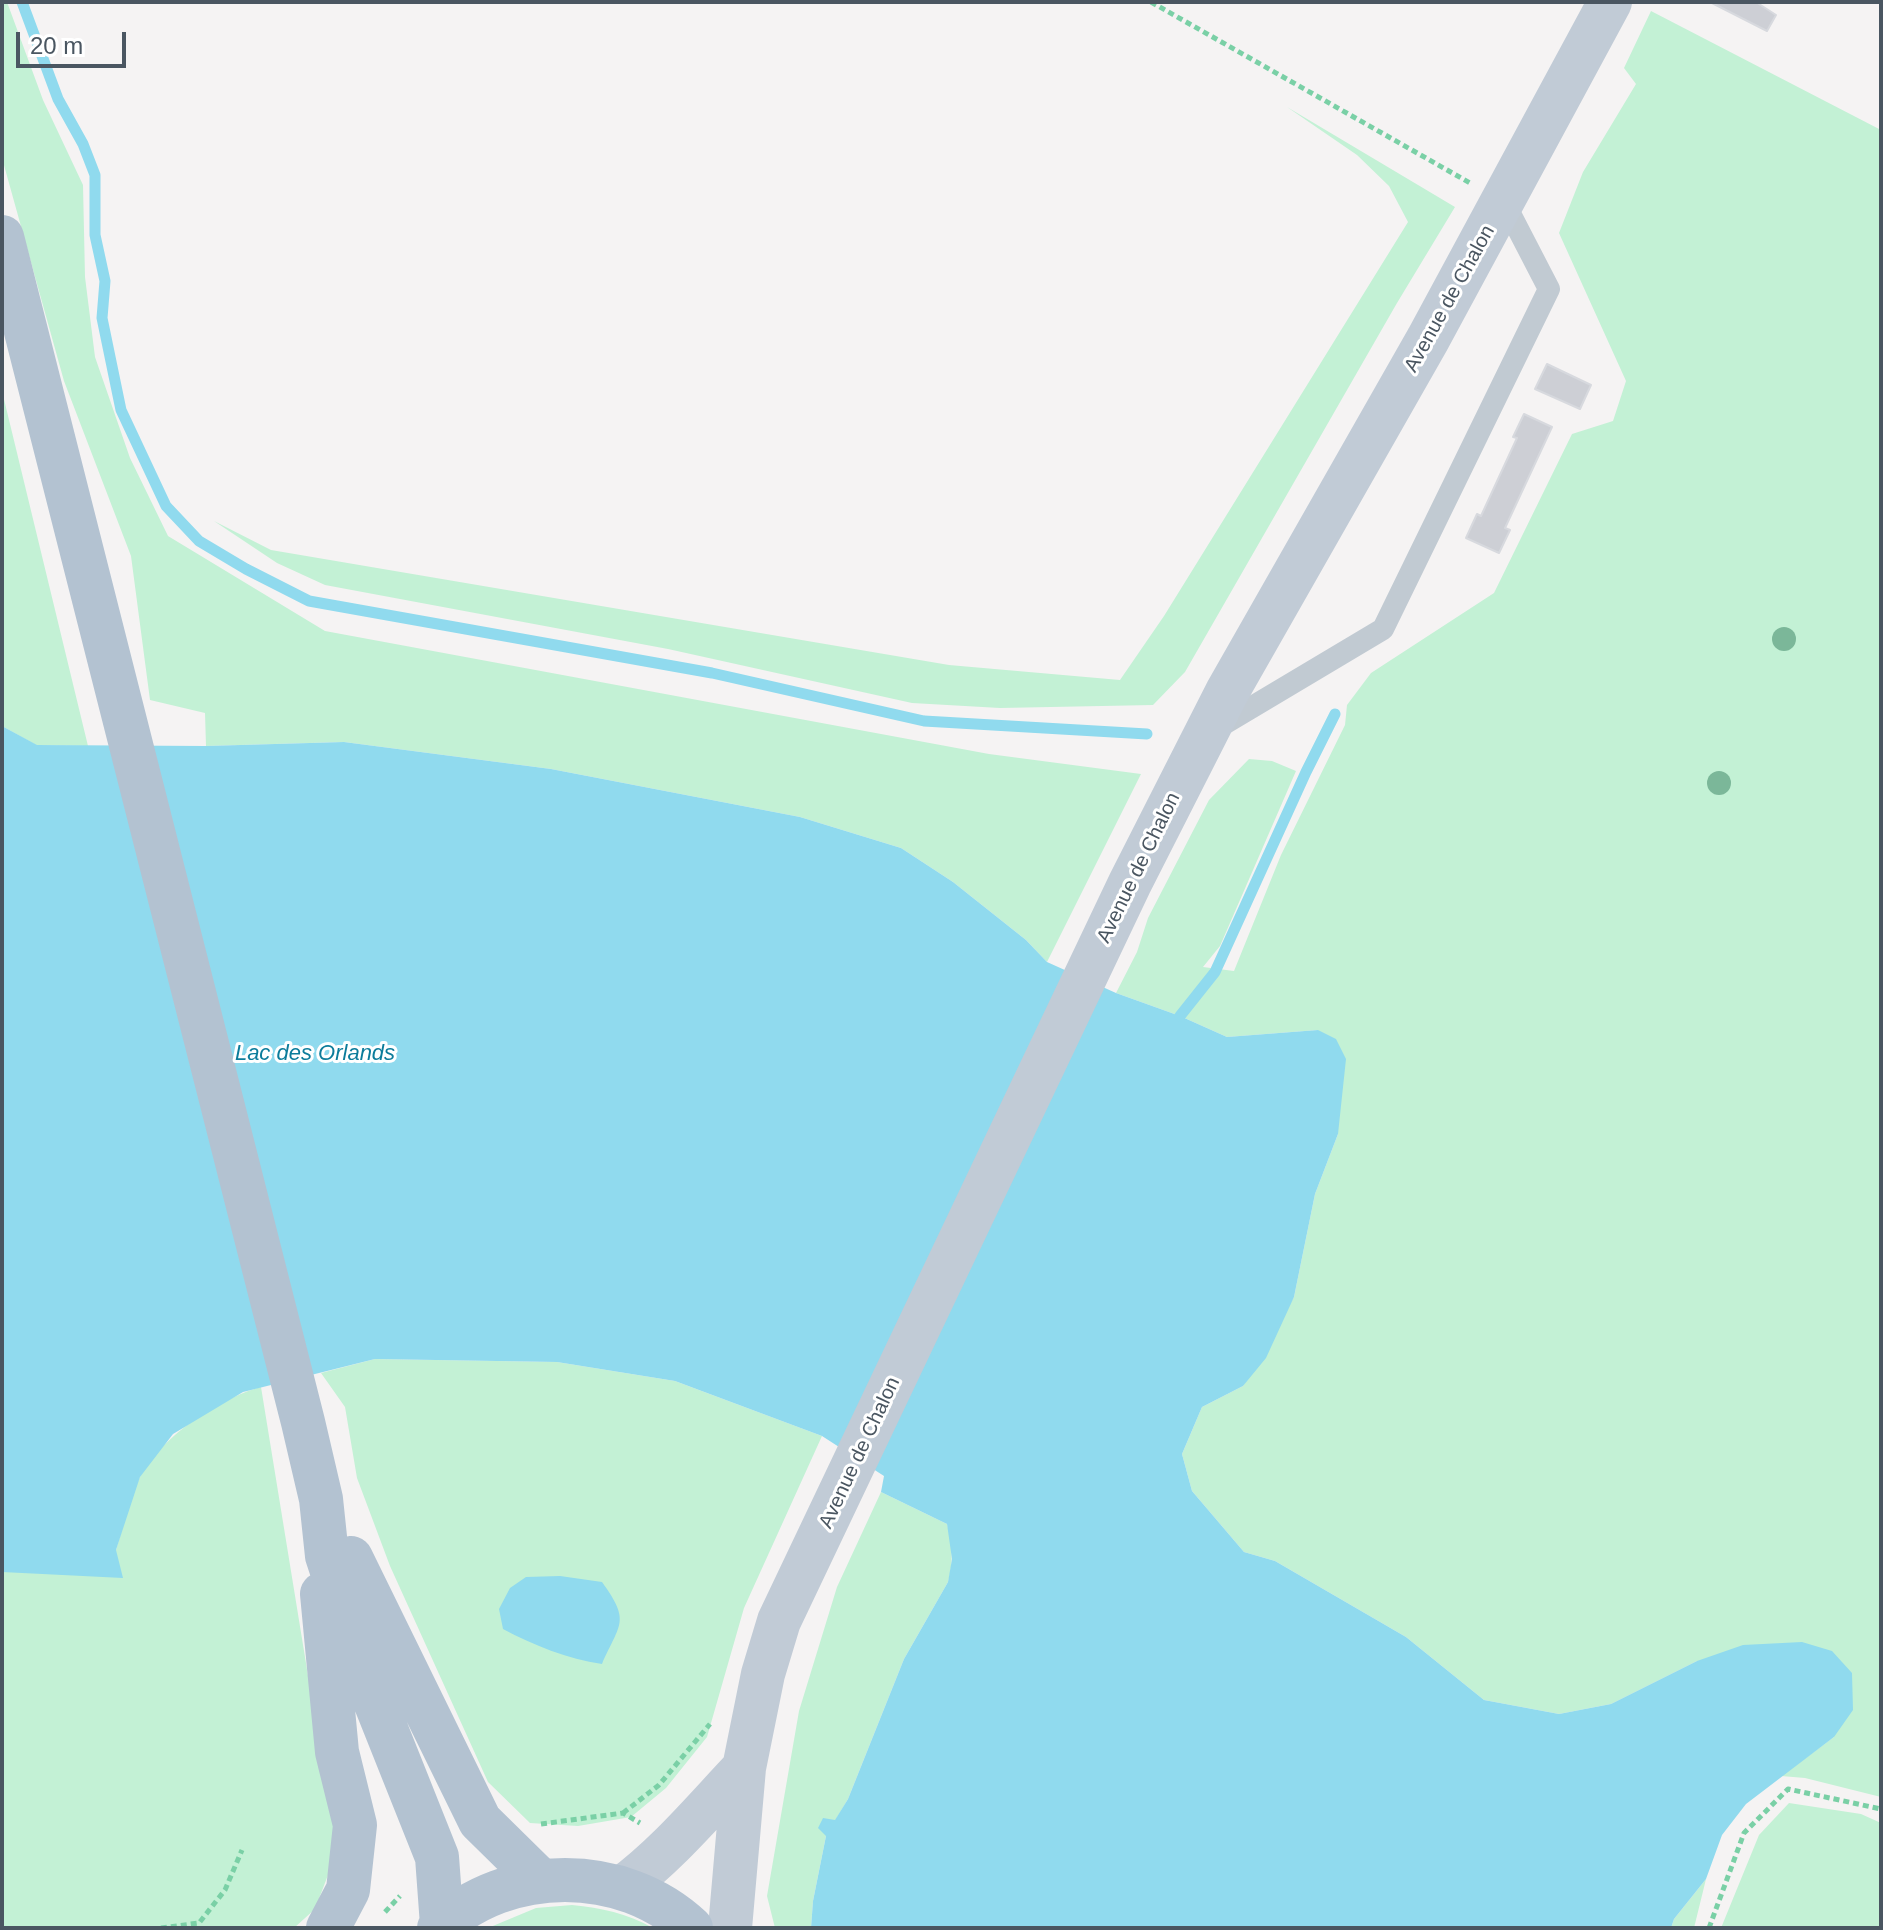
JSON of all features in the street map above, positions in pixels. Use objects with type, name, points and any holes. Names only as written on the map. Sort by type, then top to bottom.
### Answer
[{"type":"main road","name":"Avenue de Chalon","points":[[730,1928],[744,1768],[763,1674],[779,1621],[1130,883],[1206,734],[1504,202],[1610,2]]},
{"type":"main road","points":[[2,237],[303,1422],[321,1499],[327,1556],[374,1699],[437,1857],[441,1926]]},
{"type":"main road","points":[[321,1499],[480,1821],[541,1881]]},
{"type":"main road","points":[[327,1556],[321,1598],[337,1752],[355,1825],[348,1890],[328,1928]]},
{"type":"main road","points":[[622,1888],[670,1847],[744,1768]]},
{"type":"main road","points":[[441,1926],[472,1904],[505,1889],[541,1881],[595,1881],[622,1888],[654,1902],[691,1928]]},
{"type":"lane","points":[[1206,734],[1383,629],[1549,289],[1504,202]]},
{"type":"path","points":[[1151,2],[1504,202]]},
{"type":"path","points":[[623,1813],[659,1785],[711,1723]]},
{"type":"path","points":[[1709,1928],[1744,1833],[1788,1789],[1881,1809]]},
{"type":"path","points":[[161,1928],[199,1923],[225,1890],[242,1850]]},
{"type":"green space","points":[[2,2],[7,2],[43,100],[83,185],[85,277],[95,357],[130,458],[168,536],[325,631],[989,754],[1141,774],[1047,962],[1026,940],[953,882],[901,848],[800,817],[551,769],[344,742],[206,746],[205,713],[150,700],[131,556],[64,381],[2,158]]},
{"type":"green space","points":[[1651,11],[1881,130],[1881,1797],[1805,1778],[1781,1776],[1834,1737],[1697,1661],[1611,1704],[1559,1714],[1484,1700],[1406,1637],[1275,1561],[1244,1552],[1192,1491],[1182,1454],[1202,1407],[1243,1386],[1294,1297],[1315,1194],[1338,1134],[1318,1030],[1227,1037],[1116,993],[1137,952],[1148,918],[1209,800],[1249,759],[1272,761],[1296,771],[1220,946],[1203,967],[1234,971],[1281,855],[1345,725],[1347,705],[1371,673],[1494,593],[1572,434],[1613,421],[1626,381],[1559,233],[1583,172],[1636,84],[1624,68]]},
{"type":"green space","points":[[1287,107],[1455,207],[1185,672],[1153,705],[1000,708],[912,703],[668,649],[325,585],[277,563],[214,521],[271,550],[949,665],[1120,680],[1164,616],[1408,222],[1389,186],[1357,155]]},
{"type":"green space","points":[[2,391],[88,746],[36,745],[2,726]]},
{"type":"green space","points":[[375,1359],[557,1362],[675,1381],[822,1436],[744,1608],[707,1737],[666,1788],[631,1817],[578,1826],[530,1823],[488,1782],[390,1566],[357,1478],[345,1407],[321,1373]]},
{"type":"green space","points":[[261,1387],[319,1743],[339,1828],[328,1875],[315,1909],[294,1928],[2,1928],[2,1572],[39,1572],[116,1550],[139,1479],[160,1449],[209,1410]]},
{"type":"green space","points":[[881,1492],[947,1524],[952,1553],[950,1575],[904,1659],[848,1799],[826,1836],[811,1928],[775,1928],[767,1896],[799,1711],[837,1587]]},
{"type":"green space","points":[[1789,1803],[1861,1814],[1881,1823],[1881,1928],[1721,1928],[1759,1835]]},
{"type":"green space","points":[[1706,1879],[1694,1928],[1671,1928],[1674,1919]]},
{"type":"green space","points":[[572,1905],[614,1912],[653,1928],[488,1928],[536,1908]]},
{"type":"water","name":"Lac des Orlands","points":[[2,726],[37,745],[206,746],[344,742],[551,769],[800,817],[901,848],[953,882],[1026,940],[1047,962],[1116,993],[1227,1037],[1318,1030],[1336,1039],[1346,1059],[1338,1134],[1315,1194],[1294,1297],[1266,1358],[1243,1386],[1202,1407],[1182,1454],[1192,1491],[1244,1552],[1275,1561],[1406,1637],[1484,1700],[1559,1714],[1611,1704],[1697,1661],[1743,1645],[1802,1642],[1832,1651],[1852,1673],[1853,1710],[1834,1737],[1746,1804],[1722,1835],[1706,1879],[1674,1919],[1671,1928],[811,1928],[826,1836],[818,1828],[823,1818],[835,1820],[848,1799],[904,1659],[948,1582],[952,1559],[947,1524],[881,1492],[884,1476],[822,1436],[675,1381],[557,1362],[375,1359],[243,1392],[173,1434],[140,1477],[116,1550],[123,1578],[2,1572]]},
{"type":"water","points":[[560,1576],[602,1582],[617,1606],[618,1631],[602,1664],[551,1651],[503,1629],[499,1609],[510,1588],[526,1577]]},
{"type":"building","points":[[1710,2],[1756,2],[1776,15],[1767,31]]},
{"type":"building","points":[[1547,364],[1591,385],[1580,409],[1535,389]]},
{"type":"building","points":[[1524,414],[1552,427],[1505,528],[1510,530],[1499,553],[1466,538],[1477,514],[1481,516],[1517,438],[1513,437]]},
{"type":"waterway","points":[[22,2],[58,99],[83,144],[95,175],[95,235],[105,281],[102,318],[121,410],[166,506],[199,541],[309,601],[712,673],[924,721],[1147,734]]},
{"type":"waterway","points":[[1180,1016],[1215,972],[1335,714]]}]
